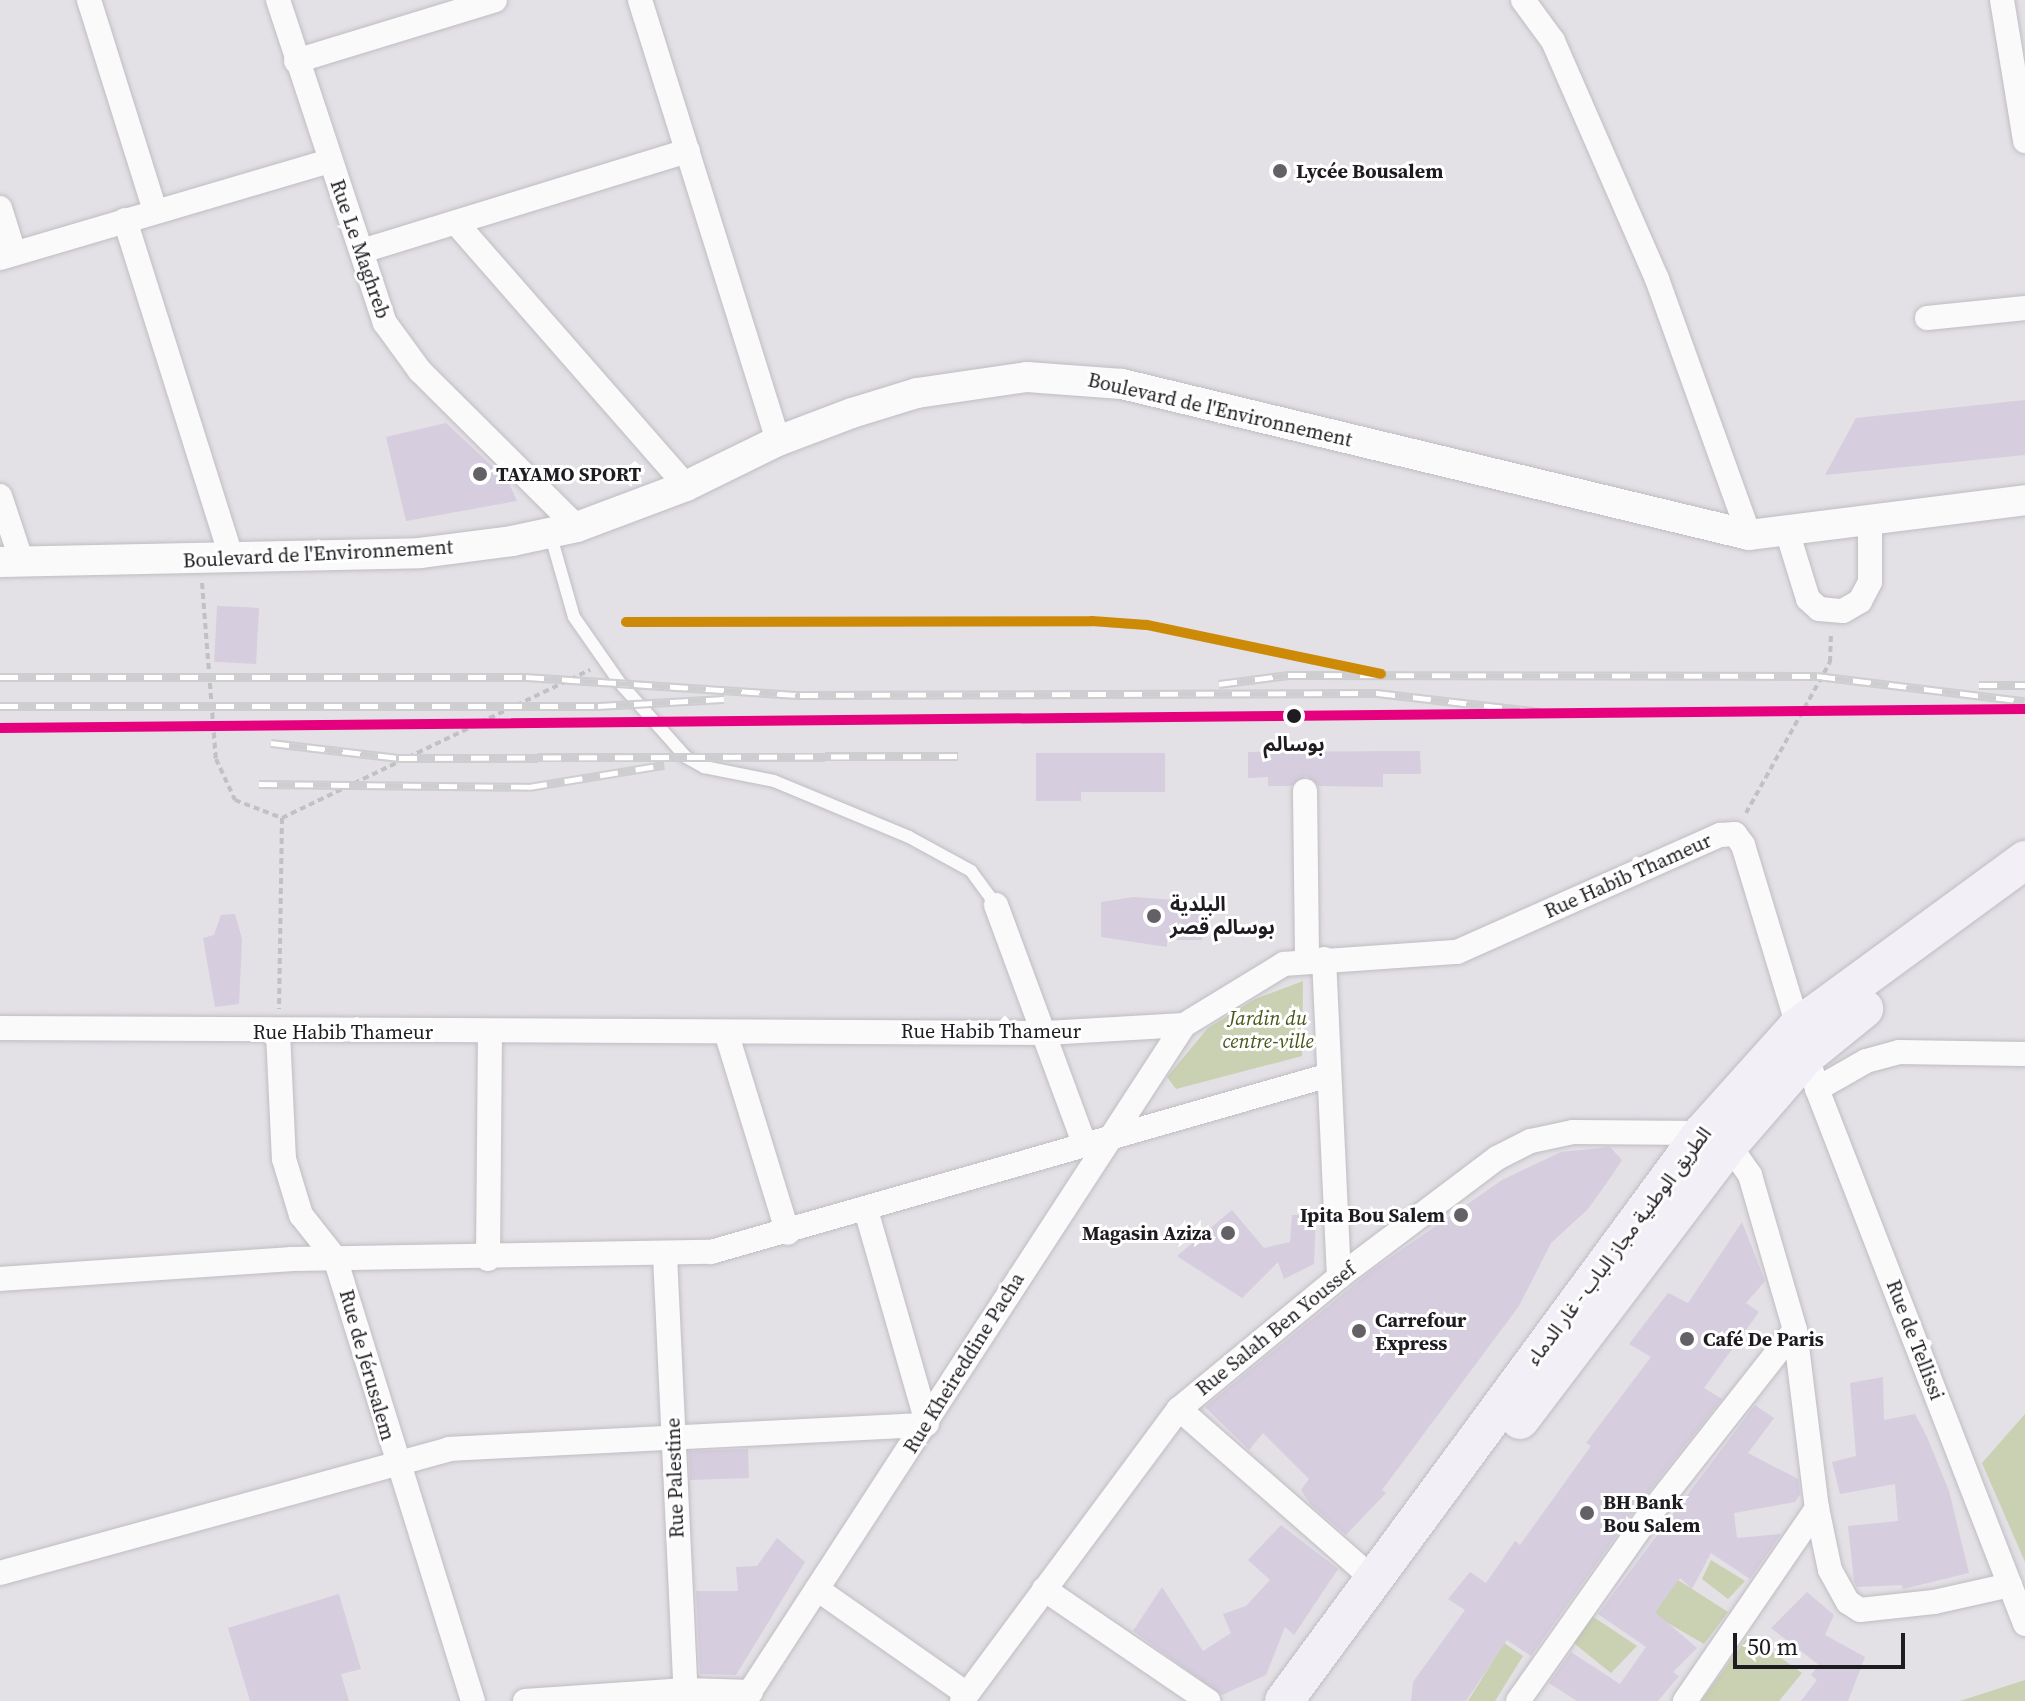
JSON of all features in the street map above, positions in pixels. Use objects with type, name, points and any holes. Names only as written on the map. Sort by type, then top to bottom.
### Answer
[{"type":"main road","name":"الطريق الوطنية مجاز الباب - غار الدماء","points":[[1284,1701],[1715,1139],[2025,860]]},
{"type":"main road","name":"الطريق الوطنية مجاز الباب - غار الدماء","points":[[1806,1057],[2025,890]]},
{"type":"main road","name":"الطريق الوطنية مجاز الباب - غار الدماء","points":[[1316,1701],[1458,1501],[1565,1338]]},
{"type":"street","points":[[89,0],[155,211]]},
{"type":"street","name":"Rue Le Maghreb","points":[[278,0],[329,161],[399,348],[563,530]]},
{"type":"street","points":[[296,61],[459,5],[495,0]]},
{"type":"street","points":[[640,0],[778,441]]},
{"type":"street","points":[[1523,0],[1553,41],[1657,279],[1749,535]]},
{"type":"street","points":[[2010,11],[2025,141]]},
{"type":"street","points":[[362,251],[688,151]]},
{"type":"street","points":[[0,208],[7,255],[329,161]]},
{"type":"street","points":[[125,220],[232,560]]},
{"type":"street","points":[[457,224],[686,486]]},
{"type":"street","points":[[1927,318],[2025,308]]},
{"type":"street","name":"Boulevard de l'Environnement","points":[[11,562],[232,560],[420,553],[563,530],[686,486],[778,441],[917,393],[975,382],[1077,376],[1749,535],[2025,500]]},
{"type":"street","points":[[0,496],[11,562]]},
{"type":"street","points":[[1787,531],[1808,599],[1819,609],[1843,611],[1860,601],[1870,582],[1870,520]]},
{"type":"street","points":[[1305,791],[1339,1277]]},
{"type":"street","name":"Rue Habib Thameur","points":[[0,1028],[278,1033],[1046,1033],[1184,1025],[1265,973],[1316,959],[1457,952],[1720,835],[1735,834],[1743,845],[1806,1057]]},
{"type":"street","points":[[996,905],[1085,1145]]},
{"type":"street","name":"Rue Kheireddine Pacha","points":[[747,1697],[926,1424],[1011,1286],[1113,1138],[1184,1025]]},
{"type":"street","points":[[488,1259],[490,1032]]},
{"type":"street","points":[[726,1032],[788,1233]]},
{"type":"street","name":"Rue de Jérusalem","points":[[278,1033],[284,1159],[301,1215],[335,1258],[395,1460],[473,1701]]},
{"type":"street","points":[[1806,1057],[1866,1061],[1899,1052],[2025,1054]]},
{"type":"street","name":"Rue de Tellissi","points":[[1806,1057],[2025,1624]]},
{"type":"street","points":[[0,1279],[335,1258],[488,1259],[711,1252],[788,1233],[1326,1076]]},
{"type":"street","name":"Rue Salah Ben Youssef","points":[[964,1697],[1179,1409],[1339,1277],[1497,1158],[1531,1141],[1613,1130],[1715,1139]]},
{"type":"street","points":[[1715,1139],[1758,1193],[1795,1330],[1817,1508],[1830,1570],[1848,1602],[1860,1610],[1934,1602],[2010,1585]]},
{"type":"street","points":[[0,1573],[395,1460],[521,1441],[926,1424],[866,1210]]},
{"type":"street","name":"Rue Palestine","points":[[665,1255],[686,1696]]},
{"type":"street","points":[[1518,1701],[1650,1514],[1795,1330]]},
{"type":"street","points":[[1179,1409],[1374,1580]]},
{"type":"street","points":[[1685,1701],[1817,1508]]},
{"type":"street","points":[[817,1589],[964,1697]]},
{"type":"street","points":[[1044,1589],[1208,1701]]},
{"type":"street","points":[[525,1701],[747,1697]]},
{"type":"lane","points":[[563,530],[574,617],[605,662],[686,757],[704,767],[774,781],[909,837],[971,871],[996,905]]},
{"type":"path","points":[[200,560],[216,759],[235,800],[282,818],[605,662]]},
{"type":"path","points":[[1735,834],[1830,662],[1831,610]]},
{"type":"path","points":[[278,1033],[282,818]]},
{"type":"green space","name":"Jardin du centre-ville","points":[[1303,981],[1302,1056],[1176,1089],[1167,1077],[1208,1028],[1255,999]]},
{"type":"green space","points":[[2025,1414],[2025,1562],[1982,1463]]},
{"type":"green space","points":[[1711,1560],[1745,1581],[1728,1599],[1702,1579]]},
{"type":"green space","points":[[1678,1580],[1728,1612],[1704,1644],[1666,1622],[1640,1633]]},
{"type":"green space","points":[[1586,1612],[1637,1646],[1611,1673],[1570,1640]]},
{"type":"green space","points":[[1749,1635],[1802,1673],[1779,1701],[1701,1701]]},
{"type":"green space","points":[[1504,1643],[1523,1656],[1495,1701],[1468,1701]]},
{"type":"green space","points":[[2025,1680],[2025,1701],[1960,1701]]},
{"type":"building","points":[[2025,400],[2025,455],[1825,475],[1856,418]]},
{"type":"building","points":[[446,423],[508,481],[517,501],[406,521],[386,437]]},
{"type":"building","points":[[217,606],[259,608],[256,664],[214,662]]},
{"type":"building","points":[[1420,751],[1421,774],[1383,774],[1383,787],[1319,786],[1306,776],[1291,786],[1268,786],[1268,777],[1248,778],[1248,752]]},
{"type":"building","points":[[1036,753],[1165,753],[1165,792],[1081,792],[1081,801],[1036,801]]},
{"type":"building","points":[[1134,897],[1202,902],[1202,940],[1167,940],[1167,947],[1101,937],[1101,902]]},
{"type":"building","points":[[235,914],[242,939],[239,1004],[215,1007],[203,938],[214,935],[221,915]]},
{"type":"building","points":[[1610,1147],[1622,1160],[1613,1174],[1588,1209],[1551,1243],[1519,1306],[1382,1490],[1386,1493],[1346,1535],[1311,1505],[1301,1490],[1309,1479],[1263,1433],[1249,1450],[1205,1407],[1371,1271],[1502,1180],[1561,1152]]},
{"type":"building","name":"Magasin Aziza","points":[[1232,1210],[1264,1248],[1290,1242],[1292,1215],[1316,1215],[1314,1264],[1284,1279],[1278,1262],[1242,1298],[1177,1256]]},
{"type":"building","points":[[1742,1222],[1765,1281],[1746,1303],[1759,1312],[1704,1388],[1722,1399],[1638,1505],[1531,1656],[1507,1640],[1466,1701],[1411,1701],[1413,1682],[1465,1610],[1448,1599],[1470,1572],[1486,1583],[1515,1541],[1520,1545],[1591,1446],[1586,1443],[1651,1357],[1629,1344],[1668,1293],[1688,1303]]},
{"type":"building","points":[[1883,1377],[1884,1420],[1915,1414],[1949,1491],[1969,1573],[1903,1589],[1902,1585],[1857,1587],[1854,1582],[1848,1526],[1898,1521],[1895,1484],[1840,1494],[1832,1462],[1856,1456],[1850,1383]]},
{"type":"building","points":[[1755,1405],[1774,1418],[1748,1453],[1798,1479],[1800,1494],[1795,1502],[1734,1513],[1737,1538],[1781,1534],[1750,1579],[1711,1553],[1692,1589],[1680,1578],[1655,1612],[1697,1648],[1673,1672],[1679,1676],[1658,1701],[1577,1701],[1549,1683],[1571,1652],[1620,1684],[1646,1647],[1598,1614]]},
{"type":"building","points":[[748,1449],[749,1478],[690,1480],[689,1451]]},
{"type":"building","points":[[1281,1525],[1338,1569],[1294,1635],[1285,1627],[1266,1675],[1222,1695],[1133,1631],[1162,1587],[1203,1651],[1231,1633],[1223,1614],[1246,1606],[1270,1580],[1248,1560]]},
{"type":"building","points":[[777,1538],[805,1562],[736,1675],[700,1674],[696,1591],[738,1591],[736,1567],[757,1566]]},
{"type":"building","points":[[1807,1592],[1834,1615],[1825,1635],[1865,1657],[1848,1701],[1801,1701],[1817,1680],[1811,1675],[1819,1665],[1771,1628]]},
{"type":"building","points":[[339,1594],[361,1669],[341,1674],[349,1701],[250,1701],[228,1628]]},
{"type":"railway","points":[[626,622],[1092,621],[1147,625],[1348,667]]},
{"type":"railway","points":[[1219,684],[1288,675],[1817,676],[2025,701]]},
{"type":"railway","points":[[0,677],[526,677],[800,695],[1377,693],[1541,712]]},
{"type":"railway","points":[[1979,685],[2025,685]]},
{"type":"railway","points":[[0,706],[598,706],[724,699]]},
{"type":"railway","points":[[271,743],[399,758],[958,756]]},
{"type":"railway","points":[[259,784],[529,787],[664,765]]},
{"type":"transit line","points":[[626,622],[1092,621],[1147,625],[1381,674]]},
{"type":"transit line","points":[[0,728],[2025,709]]},
{"type":"place","name":"Lycée Bousalem","points":[[1280,171]]},
{"type":"place","name":"TAYAMO SPORT","points":[[480,474]]},
{"type":"place","name":"بوسالم","points":[[1294,716]]},
{"type":"place","name":"البلدية بوسالم قصر","points":[[1154,916]]},
{"type":"place","name":"Ipita Bou Salem","points":[[1461,1215]]},
{"type":"place","name":"Magasin Aziza","points":[[1228,1233]]},
{"type":"place","name":"Carrefour Express","points":[[1359,1331]]},
{"type":"place","name":"Café De Paris","points":[[1687,1339]]},
{"type":"place","name":"BH Bank Bou Salem","points":[[1587,1513]]}]
